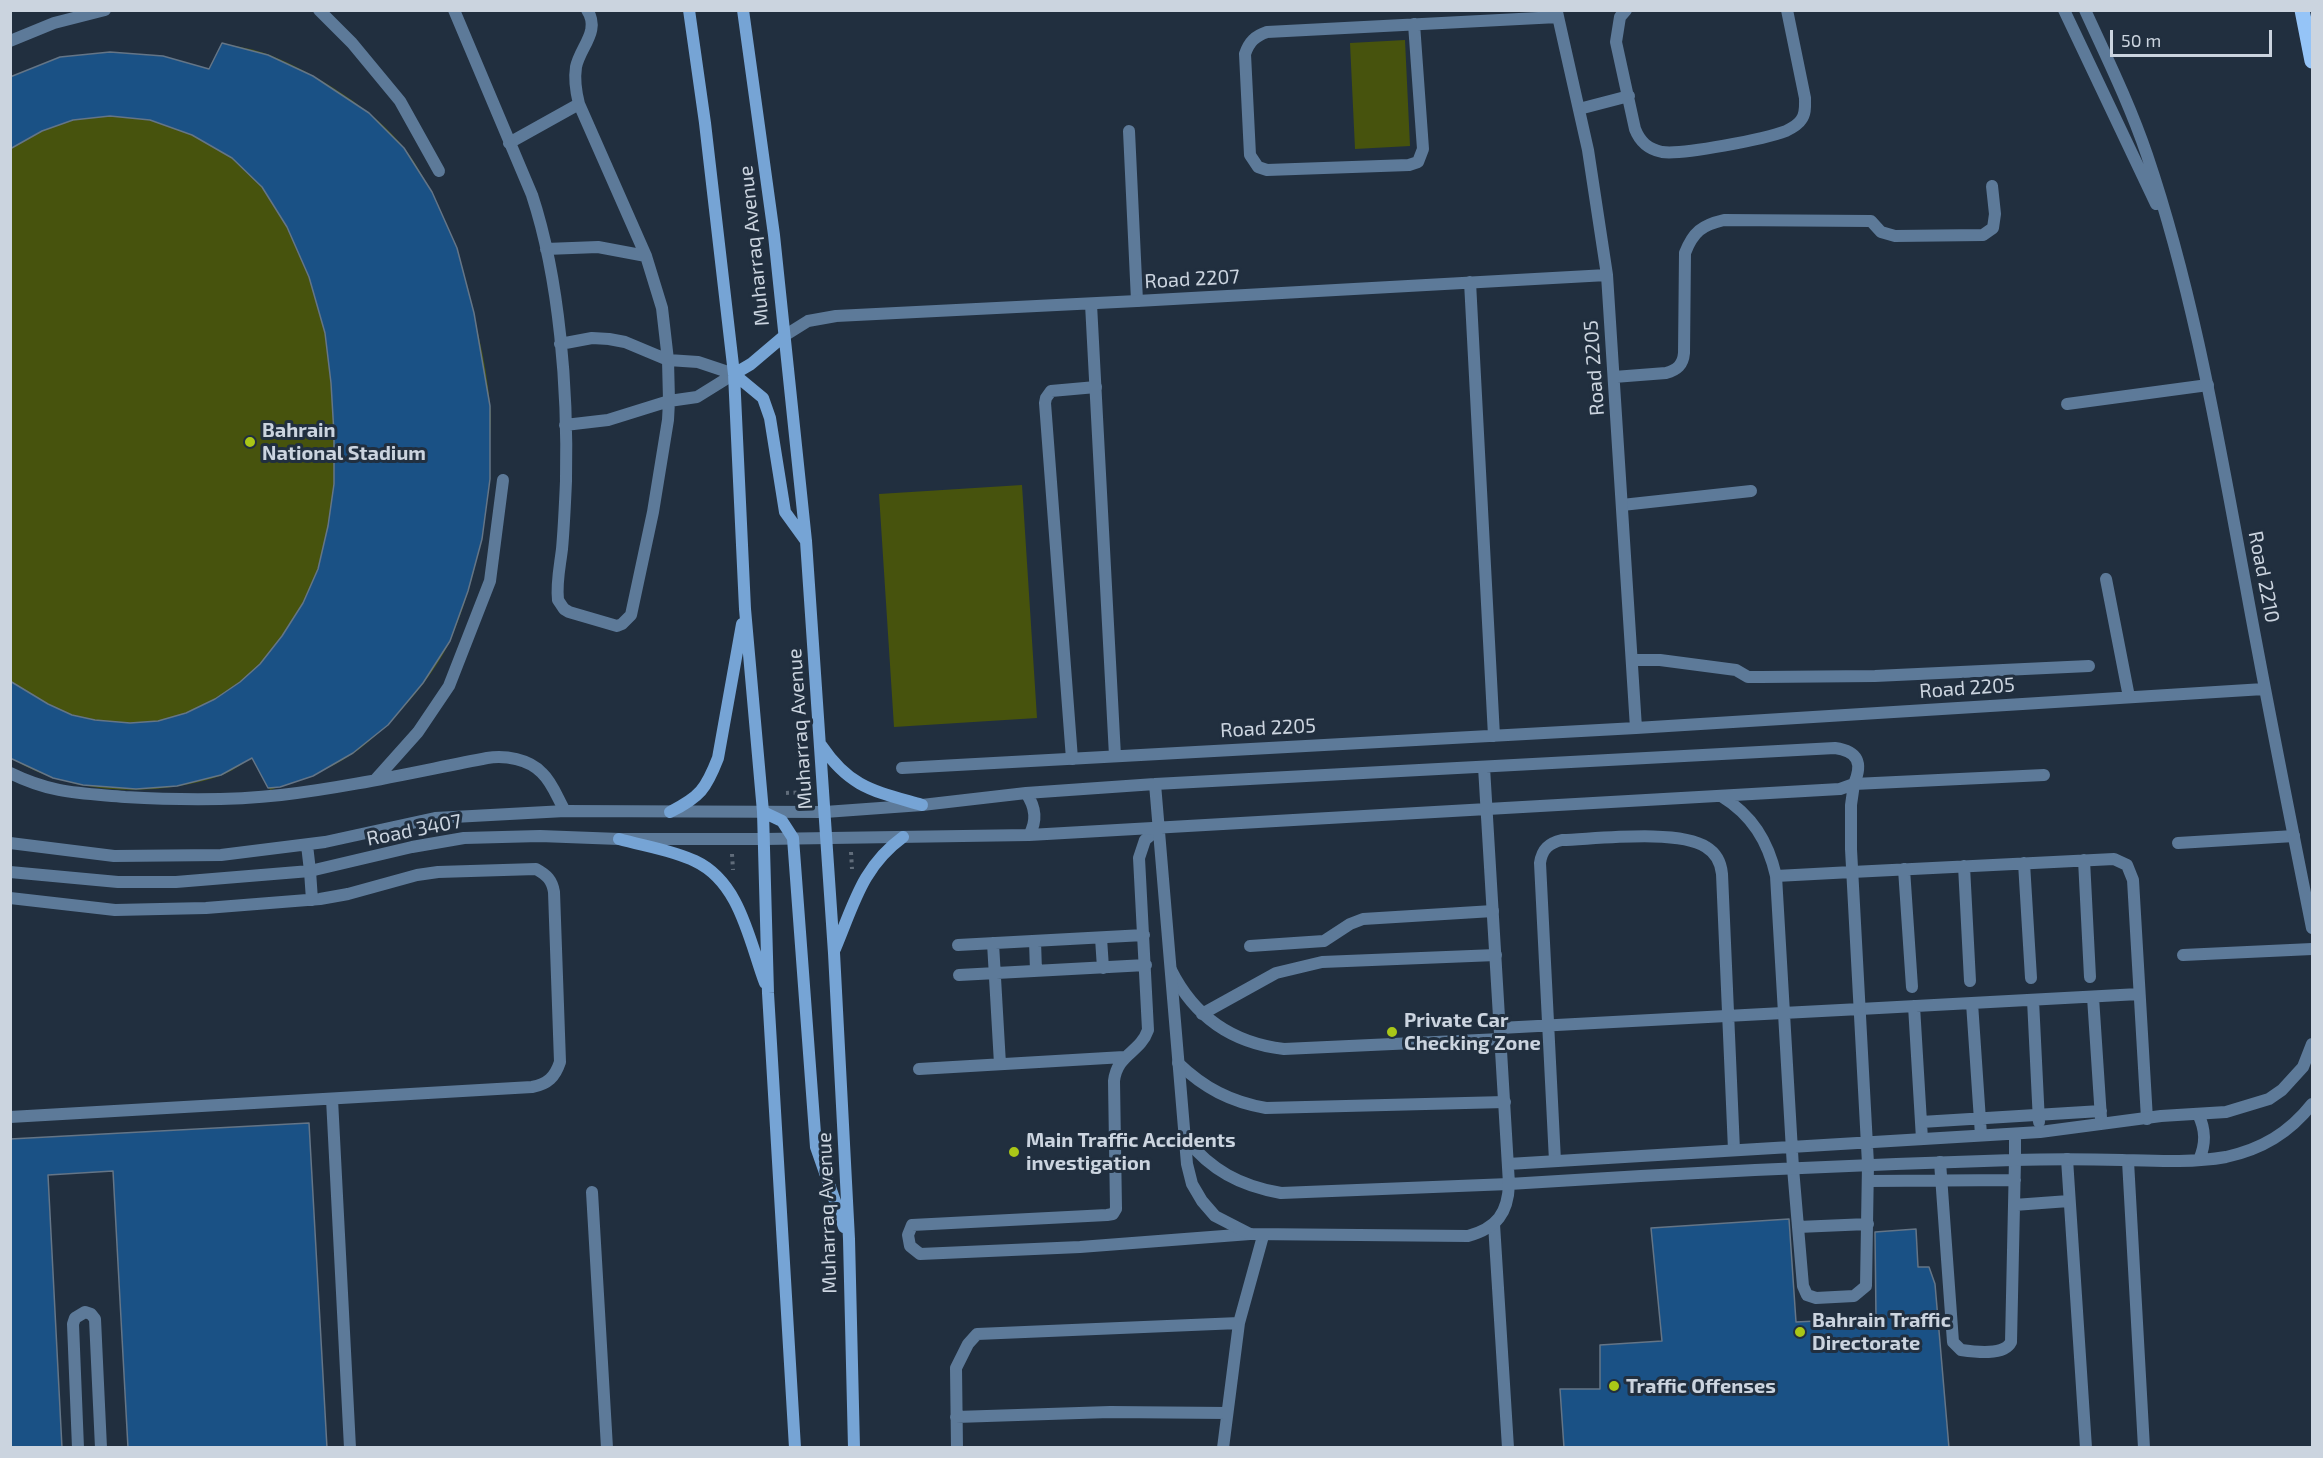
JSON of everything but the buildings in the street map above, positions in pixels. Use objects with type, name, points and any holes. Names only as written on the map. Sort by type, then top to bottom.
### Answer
[{"type":"main road","name":"Muharraq Avenue","points":[[689,10],[705,123],[734,374],[745,609],[763,812],[768,993],[795,1448]]},
{"type":"main road","name":"Muharraq Avenue","points":[[743,10],[774,235],[806,541],[834,953],[849,1239],[854,1448]]},
{"type":"main road","points":[[2302,10],[2313,61]]},
{"type":"main road","points":[[784,336],[751,364],[734,374],[763,398],[770,418],[785,512],[806,541]]},
{"type":"main road","points":[[670,812],[698,796],[710,778],[718,758],[745,609]]},
{"type":"main road","points":[[821,744],[840,770],[857,783],[879,793],[922,805]]},
{"type":"main road","points":[[763,812],[782,821],[794,838],[816,1147],[849,1239]]},
{"type":"main road","points":[[834,953],[858,891],[875,860],[903,837]]},
{"type":"main road","points":[[619,839],[696,861],[712,871],[734,899],[768,993]]},
{"type":"street","points":[[10,41],[54,23],[105,10]]},
{"type":"street","points":[[319,10],[352,43],[400,101],[439,171]]},
{"type":"street","points":[[454,10],[532,195],[546,249],[560,344],[565,426],[565,512],[558,600],[569,612],[617,626],[631,615],[653,512],[669,401],[668,360],[662,308],[646,256],[579,104],[576,91],[577,65],[593,24],[587,10]]},
{"type":"street","points":[[1626,10],[1620,17],[1616,42],[1639,138],[1647,147],[1662,152],[1686,152],[1789,130],[1801,120],[1805,111],[1805,98],[1787,10]]},
{"type":"street","name":"Road 2210","points":[[2064,10],[2171,235]]},
{"type":"street","name":"Road 2210","points":[[2085,10],[2132,113],[2157,184],[2182,270],[2208,385],[2313,928]]},
{"type":"street","points":[[1414,24],[1423,149],[1418,162],[1409,165],[1267,170],[1254,163],[1250,155],[1245,54],[1252,40],[1267,32],[1558,14]]},
{"type":"street","name":"Road 2205","points":[[1558,14],[1595,189],[1607,275],[1636,728]]},
{"type":"street","points":[[1579,109],[1629,96]]},
{"type":"street","points":[[509,143],[579,104]]},
{"type":"street","points":[[1129,131],[1137,301]]},
{"type":"street","points":[[1614,376],[1666,373],[1673,371],[1682,363],[1685,253],[1690,240],[1697,231],[1710,223],[1724,220],[1871,221],[1881,232],[1895,236],[1983,235],[1993,228],[1995,214],[1992,186]]},
{"type":"street","points":[[546,249],[598,247],[646,256]]},
{"type":"street","name":"Road 2207","points":[[784,336],[808,321],[836,316],[1607,275]]},
{"type":"street","points":[[1470,282],[1494,736]]},
{"type":"street","points":[[1091,304],[1115,756]]},
{"type":"street","points":[[560,344],[576,340],[609,339],[625,342],[668,360],[698,362],[734,374]]},
{"type":"street","points":[[565,426],[608,420],[669,401],[697,397],[734,374]]},
{"type":"street","points":[[2067,404],[2208,385]]},
{"type":"street","points":[[1072,759],[1045,403],[1051,391],[1096,387]]},
{"type":"street","points":[[376,779],[418,732],[449,686],[490,581],[503,480]]},
{"type":"street","points":[[1622,505],[1751,491]]},
{"type":"street","points":[[2106,579],[2129,697]]},
{"type":"street","points":[[1632,660],[1660,660],[1736,670],[1748,677],[1875,676],[2089,666]]},
{"type":"street","name":"Road 2205","points":[[902,768],[1636,728],[2265,689]]},
{"type":"street","name":"Road 3407","points":[[10,843],[114,856],[221,855],[307,845],[435,818],[565,810],[825,812],[922,805],[1026,793],[1155,784],[1836,748],[1849,750],[1857,759],[1859,772],[1854,784]]},
{"type":"street","points":[[10,773],[60,792],[178,800],[280,795],[506,756],[524,762],[542,772],[565,810]]},
{"type":"street","points":[[1158,829],[1145,840],[1139,858],[1148,1030],[1141,1044],[1124,1058],[1115,1072],[1114,1081],[1116,1209],[1113,1214],[912,1225],[908,1235],[910,1246],[920,1254],[1080,1247],[1256,1235],[1468,1236],[1482,1232],[1494,1224],[1503,1213],[1508,1199],[1509,1164],[1484,767]]},
{"type":"street","name":"Road 3407","points":[[10,872],[118,882],[176,882],[310,871],[412,847],[464,838],[540,836],[619,839],[764,839],[1029,835],[1840,789],[1854,784],[2044,775]]},
{"type":"street","points":[[1155,784],[1187,1164],[1192,1184],[1202,1201],[1215,1216],[1256,1235]]},
{"type":"street","points":[[1721,796],[1735,804],[1758,830],[1767,844],[1776,876],[1791,1146],[1804,1290],[1807,1295],[1816,1298],[1854,1296],[1866,1286],[1869,1181],[1850,828],[1854,784]]},
{"type":"street","points":[[1026,793],[1035,814],[1029,835]]},
{"type":"street","points":[[1555,1161],[1540,862],[1549,844],[1562,840],[1674,836],[1696,842],[1712,851],[1721,866],[1734,1150]]},
{"type":"street","points":[[2178,843],[2294,836]]},
{"type":"street","points":[[307,845],[312,900]]},
{"type":"street","points":[[1776,876],[2114,859],[2127,865],[2132,872],[2147,1119]]},
{"type":"street","points":[[2084,860],[2090,977]]},
{"type":"street","points":[[2024,863],[2031,978]]},
{"type":"street","points":[[1964,866],[1970,981]]},
{"type":"street","points":[[1904,869],[1912,987]]},
{"type":"street","points":[[10,898],[83,908],[135,910],[206,908],[312,900],[348,894],[417,875],[478,870],[536,870],[546,874],[555,892],[560,1062],[551,1080],[532,1087],[10,1117]]},
{"type":"street","points":[[1250,946],[1324,941],[1350,924],[1363,919],[1493,910]]},
{"type":"street","points":[[958,945],[1144,935]]},
{"type":"street","points":[[1101,938],[1103,968]]},
{"type":"street","points":[[1035,941],[1036,971]]},
{"type":"street","points":[[993,943],[999,1064]]},
{"type":"street","points":[[2183,955],[2313,949]]},
{"type":"street","points":[[1202,1014],[1276,973],[1304,965],[1322,962],[1496,955]]},
{"type":"street","points":[[959,975],[1146,965]]},
{"type":"street","points":[[1170,968],[1189,1000],[1216,1026],[1249,1042],[1284,1049],[1500,1034],[1548,1026],[2139,994]]},
{"type":"street","points":[[2093,997],[2102,1125]]},
{"type":"street","points":[[2033,1000],[2040,1132]]},
{"type":"street","points":[[1972,1003],[1981,1135]]},
{"type":"street","points":[[1914,1006],[1922,1139]]},
{"type":"street","points":[[1509,1164],[2015,1134],[2226,1112],[2269,1099],[2294,1080],[2303,1067],[2313,1044]]},
{"type":"street","points":[[919,1069],[1124,1058]]},
{"type":"street","points":[[1178,1063],[1204,1085],[1219,1094],[1234,1101],[1266,1108],[1505,1102]]},
{"type":"street","points":[[332,1099],[350,1448]]},
{"type":"street","points":[[1185,1138],[1211,1166],[1227,1176],[1244,1184],[1281,1193],[1509,1184],[1868,1164],[2067,1159],[2199,1160],[2224,1157],[2261,1147],[2282,1135],[2313,1104]]},
{"type":"street","points":[[1921,1122],[2101,1111]]},
{"type":"street","points":[[2198,1114],[2204,1132],[2203,1151],[2199,1160]]},
{"type":"street","points":[[1940,1162],[1952,1337],[1955,1346],[1961,1350],[2002,1350],[2009,1347],[2011,1342],[2015,1134]]},
{"type":"street","points":[[1644,1156],[1646,1176]]},
{"type":"street","points":[[2067,1159],[2086,1448]]},
{"type":"street","points":[[2128,1161],[2144,1448]]},
{"type":"street","points":[[1869,1181],[2015,1180]]},
{"type":"street","points":[[592,1192],[607,1448]]},
{"type":"street","points":[[2014,1205],[2069,1201]]},
{"type":"street","points":[[1494,1224],[1508,1448]]},
{"type":"street","points":[[1798,1227],[1868,1224]]},
{"type":"street","points":[[1223,1448],[1239,1323],[1256,1235]]},
{"type":"street","points":[[78,1448],[73,1324],[75,1317],[85,1312],[91,1314],[94,1319],[101,1448]]},
{"type":"street","points":[[957,1448],[956,1368],[968,1344],[977,1334],[1239,1323]]},
{"type":"street","points":[[956,1417],[1110,1412],[1227,1413]]},
{"type":"green space","points":[[1405,40],[1410,146],[1355,149],[1350,43]]},
{"type":"green space","name":"Bahrain National Stadium","points":[[222,43],[270,55],[306,72],[343,94],[392,134],[423,177],[436,206],[464,285],[486,370],[491,415],[485,519],[468,592],[451,639],[443,654],[409,701],[381,730],[354,753],[334,765],[270,790],[252,758],[220,776],[168,788],[140,790],[86,786],[59,780],[11,758],[10,77],[60,57],[163,56],[209,69]]},
{"type":"green space","points":[[1022,485],[1037,718],[894,727],[879,494]]},
{"type":"place","name":"Bahrain National Stadium","points":[[250,442]]},
{"type":"place","name":"Private Car Checking Zone","points":[[1392,1032]]},
{"type":"place","name":"Main Traffic Accidents investigation","points":[[1014,1152]]},
{"type":"place","name":"Bahrain Traffic Directorate","points":[[1800,1332]]},
{"type":"place","name":"Traffic Offenses","points":[[1614,1386]]}]
